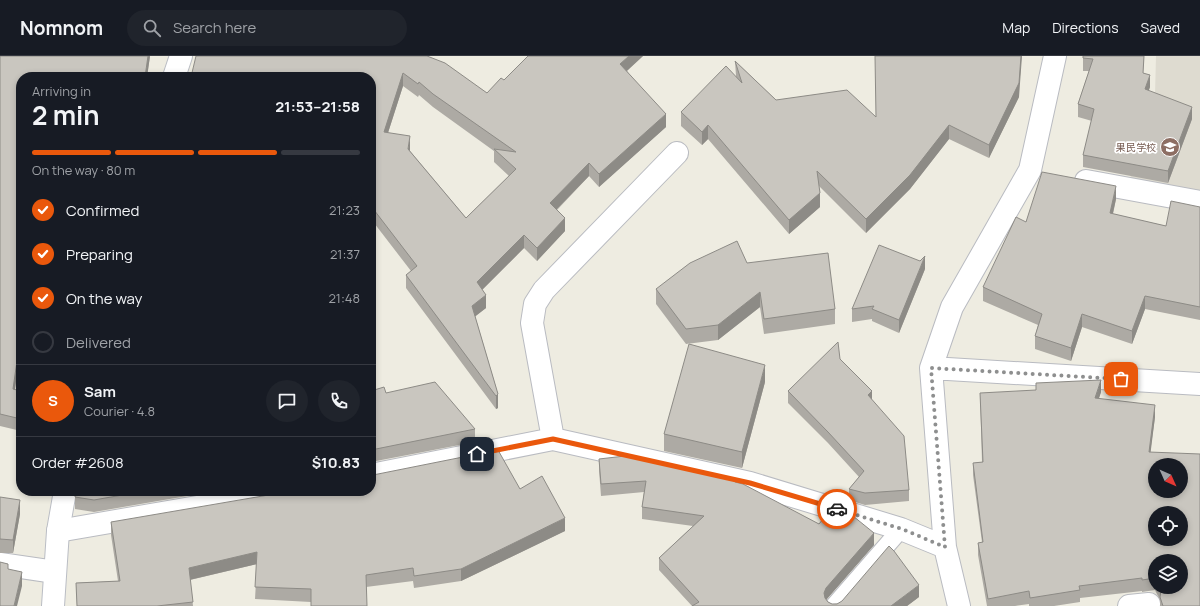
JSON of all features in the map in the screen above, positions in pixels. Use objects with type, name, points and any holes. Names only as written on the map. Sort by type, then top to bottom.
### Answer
[{"type":"street","points":[[176,72],[181,56]]},
{"type":"street","points":[[959,606],[945,547],[931,368],[952,307],[1030,170],[1054,56]]},
{"type":"street","points":[[553,439],[532,323],[535,304],[544,290],[677,153]]},
{"type":"street","points":[[1030,170],[1200,202]]},
{"type":"street","points":[[931,368],[1200,384]]},
{"type":"street","points":[[376,474],[553,439],[750,483],[902,529],[945,547]]},
{"type":"street","points":[[53,606],[58,532],[64,496]]},
{"type":"street","points":[[58,532],[262,496]]},
{"type":"street","points":[[0,564],[55,572]]},
{"type":"lane","points":[[834,606],[902,529]]},
{"type":"shaded area","name":"果民学校","points":[[1156,56],[1200,56],[1200,213],[1124,199],[1155,95]]},
{"type":"building","points":[[0,56],[148,56],[146,72],[16,72],[16,368],[13,389],[16,390],[16,418],[0,414]]},
{"type":"building","points":[[196,56],[427,56],[445,63],[487,93],[501,78],[504,80],[528,56],[629,56],[620,64],[666,114],[599,174],[589,163],[550,203],[565,218],[537,248],[524,235],[477,282],[486,295],[472,306],[498,394],[496,396],[406,275],[417,266],[376,213],[376,72],[192,72]],"holes":[[[403,73],[418,84],[419,82],[433,94],[516,152],[494,149],[516,169],[466,218],[408,149],[410,136],[384,132]]]},
{"type":"building","points":[[875,56],[1021,56],[1019,83],[989,145],[949,125],[910,175],[866,219],[817,171],[820,193],[789,220],[708,125],[702,132],[681,112],[726,66],[742,83],[735,61],[776,100],[847,90],[876,117]]},
{"type":"building","points":[[1083,56],[1144,56],[1143,73],[1150,75],[1145,89],[1192,107],[1168,171],[1083,155],[1094,109],[1078,104],[1093,59],[1083,58]]},
{"type":"building","points":[[1042,172],[1116,186],[1110,213],[1166,226],[1171,201],[1200,207],[1200,307],[1145,296],[1132,331],[1082,314],[1071,348],[1035,336],[1042,314],[983,287],[1016,217],[1026,222]]},
{"type":"building","points":[[737,241],[747,263],[828,253],[835,309],[764,319],[760,292],[718,325],[686,329],[656,289],[690,263]]},
{"type":"building","points":[[879,245],[920,261],[925,256],[899,320],[872,309],[874,306],[852,309]]},
{"type":"building","points":[[838,342],[840,359],[872,391],[868,395],[904,436],[909,490],[865,493],[849,489],[864,471],[788,391]]},
{"type":"building","points":[[689,344],[765,365],[742,452],[664,434]]},
{"type":"building","points":[[1101,380],[1095,398],[1155,405],[1149,452],[1200,454],[1200,606],[1163,606],[1160,597],[1160,594],[1188,594],[1188,554],[1148,554],[1148,579],[1142,580],[1142,578],[1079,586],[1080,590],[1030,598],[1029,591],[988,599],[978,543],[983,542],[973,463],[983,462],[980,393],[1036,390],[1036,383]]},
{"type":"building","points":[[435,382],[475,429],[376,449],[376,389],[384,387],[386,393]]},
{"type":"building","points":[[498,450],[520,489],[542,476],[565,518],[461,569],[414,576],[413,568],[366,575],[367,606],[311,606],[311,589],[255,587],[257,552],[189,568],[193,602],[157,606],[77,606],[76,583],[120,581],[111,522],[263,496],[376,496],[376,474]]},
{"type":"building","points":[[625,456],[735,481],[819,524],[831,509],[853,516],[874,533],[826,588],[824,593],[825,598],[832,604],[837,604],[842,601],[889,546],[919,585],[891,606],[692,606],[699,602],[659,558],[704,516],[642,507],[646,481],[601,484],[599,459]]},
{"type":"building","points":[[75,496],[117,496],[94,500]]},
{"type":"building","points":[[0,497],[20,500],[13,540],[0,539]]},
{"type":"building","points":[[0,562],[8,564],[8,569],[22,572],[14,606],[0,606]]},
{"type":"way so far","points":[[837,509],[902,529],[945,547],[931,368],[1121,379]]},
{"type":"place","name":"果民学校","points":[[1170,147]]},
{"type":"route","points":[[477,454],[553,439],[750,483],[837,509]]}]
